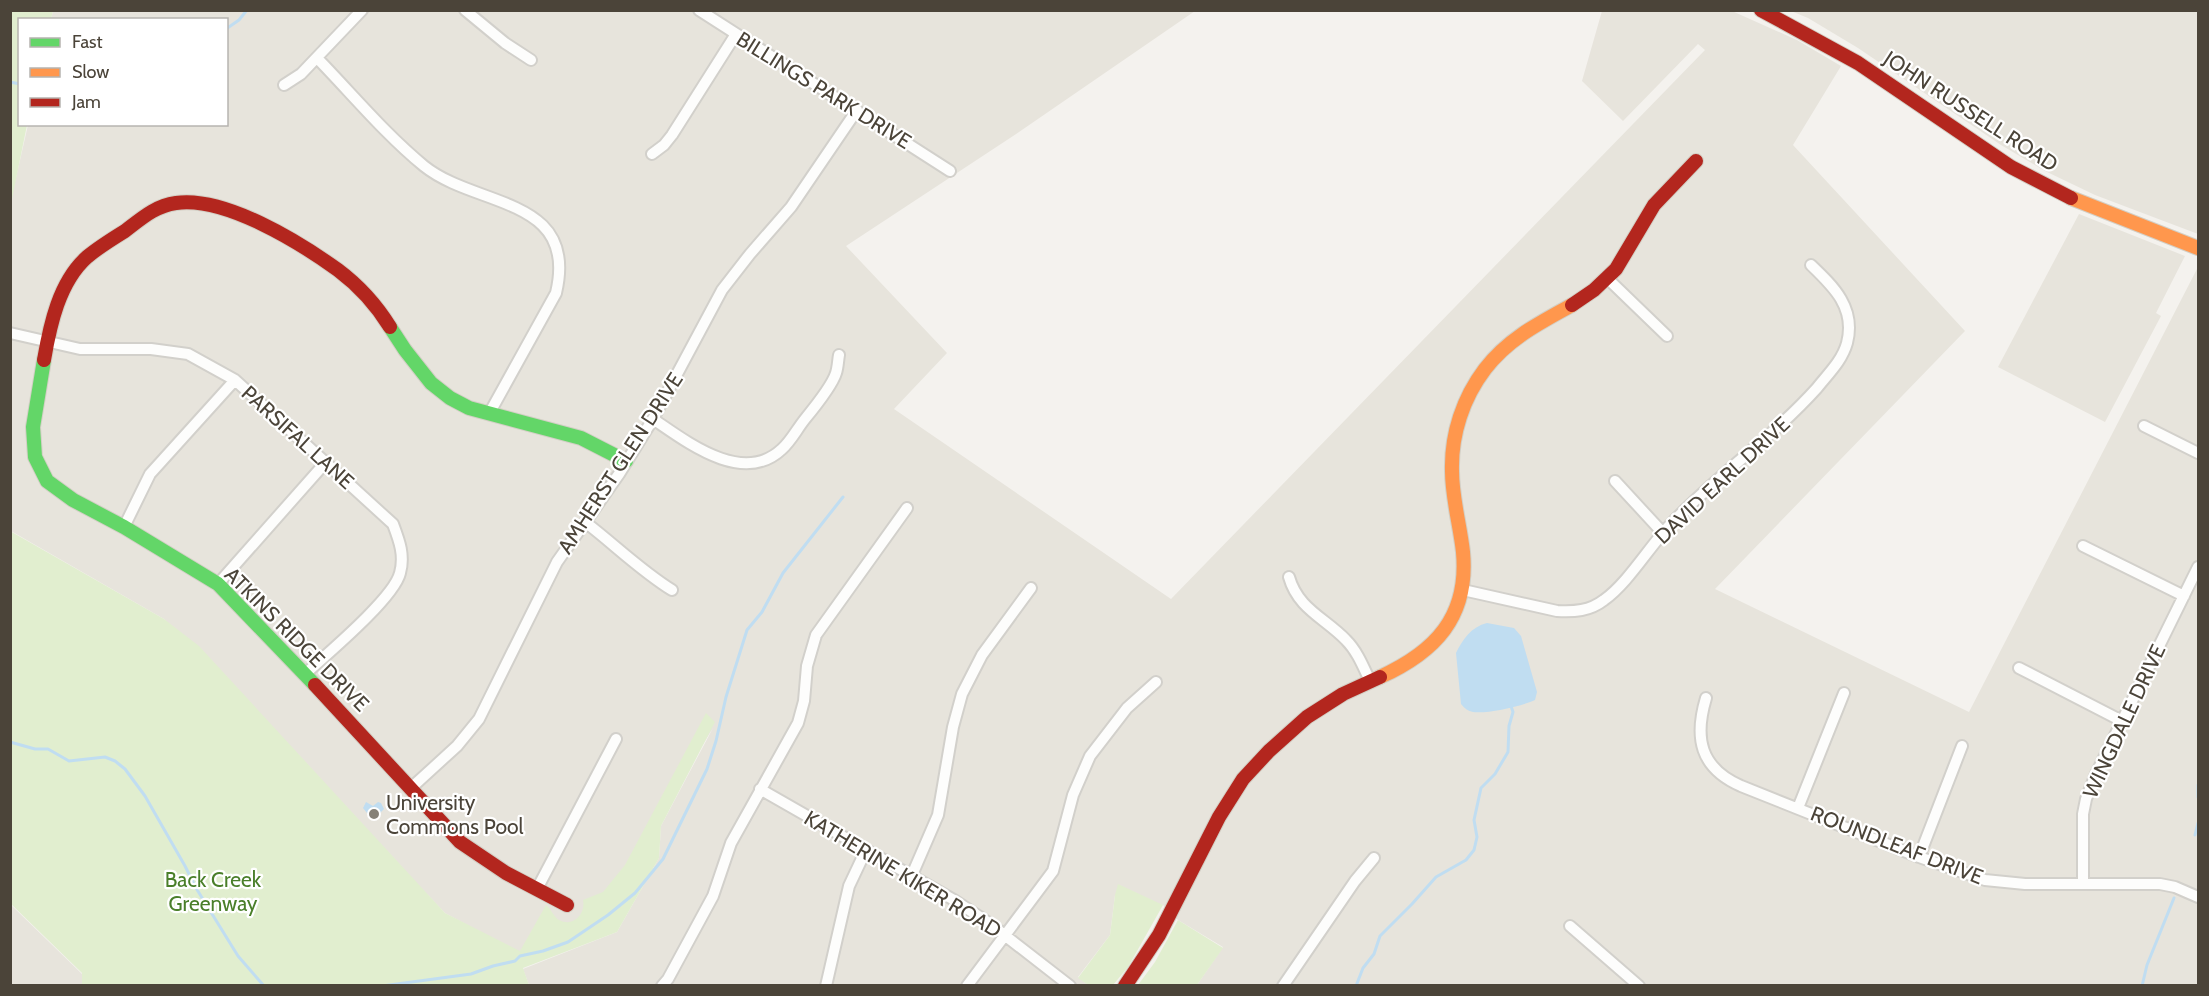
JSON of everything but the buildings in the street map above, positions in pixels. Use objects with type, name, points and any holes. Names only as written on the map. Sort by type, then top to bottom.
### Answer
[{"type":"street","points":[[284,85],[301,74],[362,10]]},
{"type":"street","points":[[465,10],[478,23],[531,60]]},
{"type":"street","name":"BILLINGS PARK DRIVE","points":[[699,10],[950,171]]},
{"type":"street","name":"JOHN RUSSELL ROAD","points":[[1761,10],[1829,45],[1898,89],[1993,155],[2038,182],[2117,218],[2199,248]]},
{"type":"street","points":[[652,154],[672,135],[736,34]]},
{"type":"street","points":[[317,58],[426,167],[470,190],[528,212],[547,230],[559,253],[561,274],[556,293],[489,414]]},
{"type":"street","name":"AMHERST GLEN DRIVE","points":[[411,788],[457,746],[478,719],[557,562],[653,419],[722,290],[791,207],[857,110]]},
{"type":"street","points":[[1125,986],[1154,943],[1224,807],[1251,770],[1308,716],[1326,703],[1408,664],[1433,645],[1452,619],[1463,591],[1465,555],[1452,478],[1452,462],[1458,422],[1470,392],[1486,367],[1507,345],[1535,324],[1595,290],[1608,279],[1623,261],[1654,205],[1696,161]]},
{"type":"street","name":"ATKINS RIDGE DRIVE","points":[[567,905],[506,873],[460,842],[305,674],[218,584],[124,527],[73,500],[47,481],[35,457],[33,427],[47,341],[55,311],[66,284],[86,258],[158,207],[185,203],[223,208],[282,234],[339,271],[382,314],[405,350],[431,383],[450,398],[469,408],[581,438],[626,461]]},
{"type":"street","name":"DAVID EARL DRIVE","points":[[1463,591],[1557,611],[1573,612],[1588,609],[1600,603],[1615,591],[1663,533],[1695,500],[1773,433],[1802,404],[1841,358],[1849,335],[1849,321],[1845,306],[1833,287],[1811,265]]},
{"type":"street","points":[[1608,279],[1667,336]]},
{"type":"street","name":"PARSIFAL LANE","points":[[10,333],[80,349],[150,349],[188,354],[234,380],[393,524],[402,550],[400,574],[391,592],[305,674]]},
{"type":"street","points":[[653,419],[681,439],[723,461],[741,464],[763,461],[781,450],[809,414],[836,375],[839,355]]},
{"type":"street","points":[[124,527],[150,474],[234,380]]},
{"type":"street","points":[[2144,426],[2199,453]]},
{"type":"street","points":[[218,584],[326,462]]},
{"type":"street","points":[[1615,481],[1663,533]]},
{"type":"street","points":[[662,986],[713,896],[731,843],[798,723],[802,711],[807,666],[816,635],[907,508]]},
{"type":"street","points":[[585,522],[655,579],[672,590]]},
{"type":"street","points":[[2083,546],[2184,596]]},
{"type":"street","name":"WINGDALE DRIVE","points":[[2083,883],[2083,822],[2086,799],[2096,774],[2199,567]]},
{"type":"street","points":[[1289,578],[1300,602],[1353,648],[1370,681]]},
{"type":"street","points":[[912,875],[938,815],[953,727],[962,694],[982,655],[1031,588]]},
{"type":"street","points":[[2019,668],[2122,721]]},
{"type":"street","points":[[967,986],[1053,871],[1073,795],[1090,756],[1127,708],[1156,682]]},
{"type":"street","points":[[1798,808],[1844,693]]},
{"type":"street","name":"ROUNDLEAF DRIVE","points":[[1706,698],[1699,732],[1702,750],[1720,774],[1732,782],[1970,876],[2001,883],[2160,884],[2175,887],[2199,897]]},
{"type":"street","points":[[537,889],[616,739]]},
{"type":"street","points":[[1919,857],[1962,746]]},
{"type":"street","name":"KATHERINE KIKER ROAD","points":[[760,789],[954,900],[1071,986]]},
{"type":"street","points":[[826,986],[849,886],[866,849]]},
{"type":"street","points":[[1283,986],[1355,881],[1374,858]]},
{"type":"street","points":[[1570,926],[1639,986]]},
{"type":"shaded area","points":[[53,11],[1195,11],[1019,132],[846,246],[947,353],[894,409],[1171,599],[1705,50],[1698,44],[1623,121],[1582,81],[1602,11],[1732,11],[1797,40],[1841,66],[1793,145],[1965,331],[1715,589],[1969,712],[2198,267],[2198,985],[1197,985],[1223,947],[1178,920],[1163,905],[1115,895],[1110,935],[1078,977],[1088,985],[529,985],[523,969],[617,932],[659,858],[661,826],[713,728],[593,921],[521,954],[445,913],[164,619],[11,531],[10,204],[28,126],[228,126],[228,18],[51,18]]},
{"type":"shaded area","points":[[1791,11],[2198,11],[2198,234],[2095,195],[2045,171],[2001,145],[1858,48],[1808,18]]},
{"type":"shaded area","points":[[2079,214],[2185,256],[2156,313],[2161,316],[2105,422],[1998,367]]},
{"type":"shaded area","points":[[10,904],[82,974],[82,985],[11,985]]},
{"type":"green space","points":[[11,10],[53,11],[51,18],[18,18],[18,126],[27,126],[11,204]]},
{"type":"green space","name":"Back Creek Greenway","points":[[10,531],[164,619],[199,646],[445,913],[520,951],[546,905],[559,920],[570,922],[581,914],[583,900],[603,892],[625,865],[706,713],[715,722],[661,826],[659,858],[617,932],[523,968],[529,985],[82,985],[82,973],[11,904]]},
{"type":"green space","points":[[1118,884],[1163,905],[1128,967],[1113,985],[1088,985],[1078,978],[1110,935]]},
{"type":"green space","points":[[1178,920],[1223,948],[1197,985],[1138,985],[1155,962]]},
{"type":"water","points":[[1487,623],[1514,628],[1521,636],[1537,692],[1535,700],[1487,712],[1469,711],[1461,704],[1456,653],[1468,634],[1476,627]]},
{"type":"water","name":"University Commons Pool","points":[[366,802],[373,806],[378,802],[381,803],[384,809],[375,818],[371,818],[363,808]]},
{"type":"waterway","points":[[228,28],[239,20],[247,10]]},
{"type":"waterway","points":[[10,82],[18,84]]},
{"type":"waterway","points":[[382,986],[471,974],[568,942],[608,915],[635,893],[663,859],[707,769],[747,630],[762,612],[783,573],[843,497]]},
{"type":"waterway","points":[[1356,986],[1363,968],[1374,954],[1380,936],[1436,877],[1466,860],[1474,850],[1477,837],[1474,820],[1481,788],[1495,774],[1508,752],[1509,726],[1513,712],[1511,706]]},
{"type":"waterway","points":[[10,742],[35,749],[48,749],[69,761],[105,757],[125,769],[145,796],[196,888],[238,956],[264,986]]},
{"type":"waterway","points":[[2198,785],[2198,797]]},
{"type":"waterway","points":[[2195,835],[2198,823]]},
{"type":"waterway","points":[[2142,986],[2147,965],[2174,898]]},
{"type":"traffic: fast","points":[[390,327],[431,383],[450,398],[469,408],[581,438],[626,461]]},
{"type":"traffic: fast","points":[[44,360],[33,427],[35,457],[47,481],[73,500],[124,527],[218,584],[315,685]]},
{"type":"traffic: slow","points":[[2071,198],[2198,248]]},
{"type":"traffic: slow","points":[[1380,677],[1400,667],[1432,644],[1454,614],[1463,575],[1463,552],[1453,491],[1452,457],[1456,430],[1470,392],[1494,358],[1514,340],[1572,305]]},
{"type":"traffic: jam","points":[[1761,10],[1858,63],[2011,167],[2071,198]]},
{"type":"traffic: jam","points":[[1572,305],[1594,290],[1616,269],[1654,205],[1696,161]]},
{"type":"traffic: jam","points":[[44,360],[57,305],[77,267],[96,250],[149,213],[176,203],[195,203],[216,207],[261,223],[283,235],[345,276],[367,296],[390,327]]},
{"type":"traffic: jam","points":[[1125,986],[1159,935],[1219,817],[1243,779],[1269,751],[1307,717],[1343,694],[1380,677]]},
{"type":"traffic: jam","points":[[315,685],[460,842],[506,873],[567,905]]},
{"type":"place","name":"University Commons Pool","points":[[374,814]]}]
